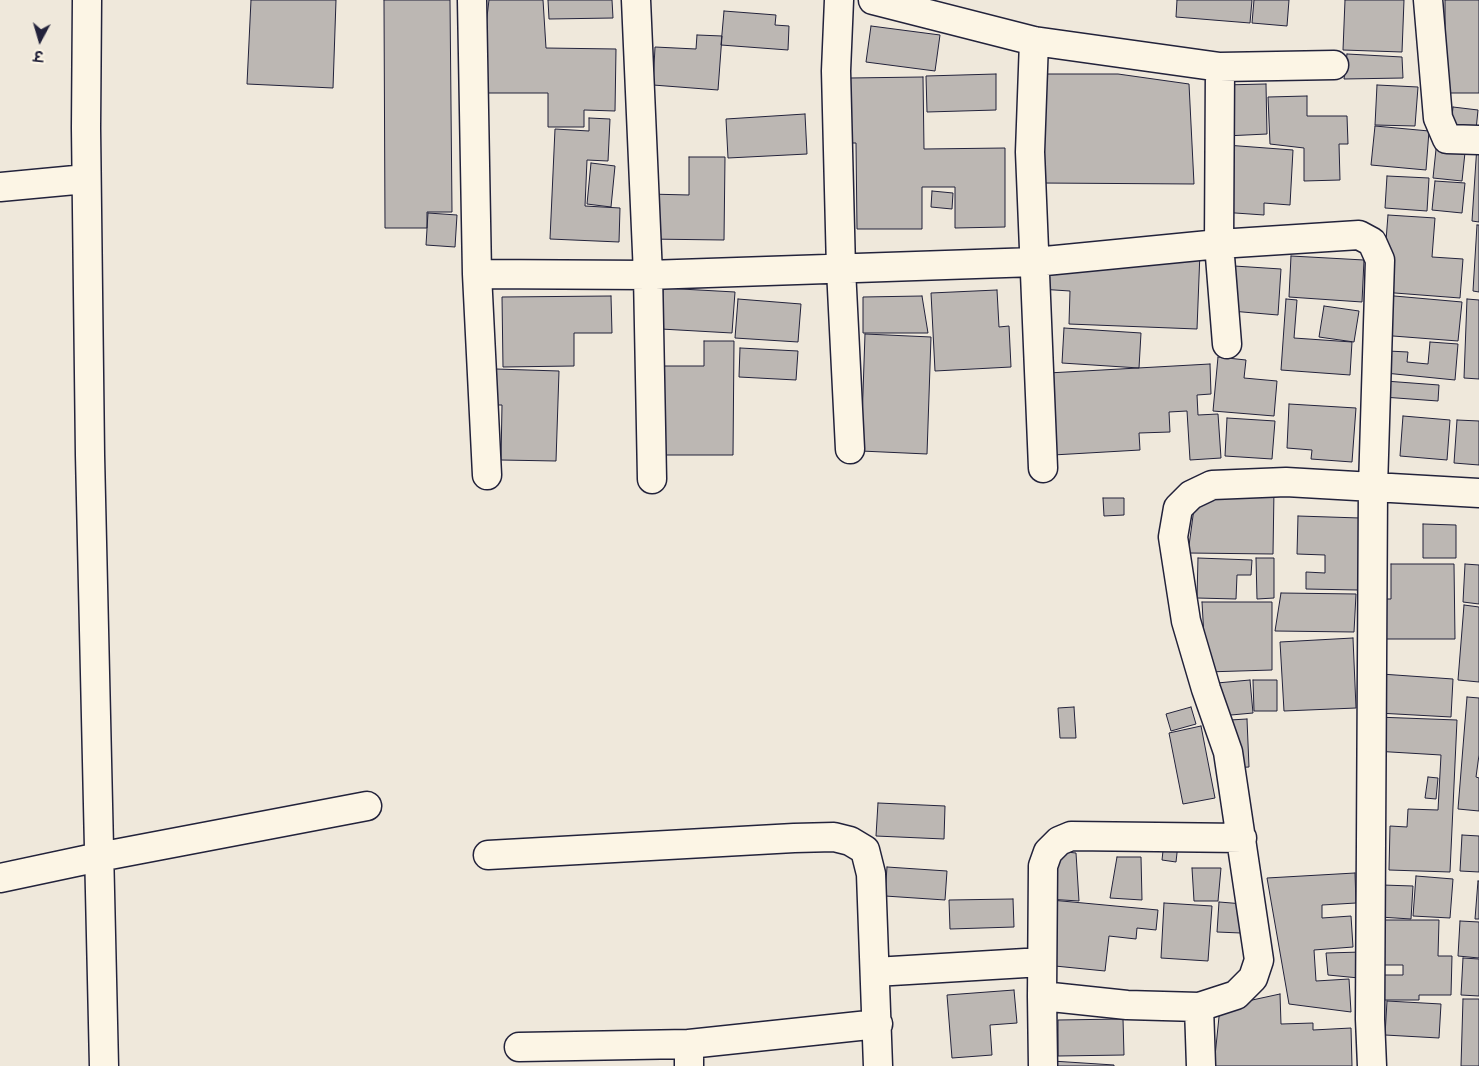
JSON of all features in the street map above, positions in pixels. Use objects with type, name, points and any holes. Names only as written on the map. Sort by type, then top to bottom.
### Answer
[{"type":"street","points":[[87,0],[86,179],[104,1066]]},
{"type":"street","points":[[472,0],[477,274],[486,475]]},
{"type":"street","points":[[636,0],[648,275],[652,479]]},
{"type":"street","points":[[839,0],[836,71],[840,269],[850,449]]},
{"type":"street","points":[[873,0],[1034,41],[1220,67],[1334,65]]},
{"type":"street","points":[[1428,0],[1438,118],[1447,139],[1479,140]]},
{"type":"street","points":[[1034,41],[1030,152],[1043,468]]},
{"type":"street","points":[[1220,67],[1219,244],[1227,344]]},
{"type":"street","points":[[0,187],[86,179]]},
{"type":"street","points":[[477,274],[648,275],[840,269],[1035,262],[1219,244],[1359,235],[1372,242],[1380,260],[1373,487],[1370,999],[1372,1066]]},
{"type":"street","points":[[1042,996],[1127,1005],[1199,1007],[1236,995],[1253,978],[1259,960],[1228,752],[1206,689],[1186,621],[1173,537],[1178,508],[1191,495],[1212,485],[1286,482],[1479,494]]},
{"type":"street","points":[[0,878],[99,857],[367,806]]},
{"type":"street","points":[[1043,1066],[1043,866],[1048,852],[1059,840],[1071,836],[1242,838]]},
{"type":"street","points":[[488,855],[794,838],[834,837],[850,841],[864,850],[871,874],[878,1024],[878,1066]]},
{"type":"street","points":[[875,972],[1042,962]]},
{"type":"street","points":[[1199,1007],[1201,1066]]},
{"type":"street","points":[[519,1047],[689,1055],[878,1024]]},
{"type":"building","points":[[251,0],[336,0],[333,88],[247,84]]},
{"type":"building","points":[[384,0],[450,0],[452,212],[427,212],[427,228],[385,228]]},
{"type":"building","points":[[489,0],[543,0],[546,48],[616,49],[615,111],[584,110],[584,127],[548,127],[548,93],[478,93]]},
{"type":"building","points":[[548,0],[612,0],[613,18],[549,19]]},
{"type":"building","points":[[1177,0],[1252,0],[1250,23],[1176,17]]},
{"type":"building","points":[[1254,0],[1289,0],[1287,26],[1252,23]]},
{"type":"building","points":[[1345,0],[1404,0],[1402,52],[1343,50]]},
{"type":"building","points":[[1445,0],[1479,0],[1479,93],[1445,93]]},
{"type":"building","points":[[724,11],[776,15],[775,25],[789,26],[788,50],[721,45]]},
{"type":"building","points":[[871,26],[940,35],[935,71],[866,62]]},
{"type":"building","points":[[697,35],[722,36],[718,90],[653,85],[655,47],[696,49]]},
{"type":"building","points":[[1347,54],[1402,57],[1403,78],[1344,79]]},
{"type":"building","points":[[996,74],[996,110],[927,112],[926,76]]},
{"type":"building","points":[[1040,74],[1118,74],[1189,84],[1194,184],[1040,183]]},
{"type":"building","points":[[923,77],[924,149],[1005,148],[1005,227],[955,228],[955,187],[922,187],[922,229],[857,229],[856,143],[851,143],[850,78]]},
{"type":"building","points":[[1266,84],[1267,134],[1225,136],[1223,85]]},
{"type":"building","points":[[1377,85],[1418,87],[1415,126],[1375,125]]},
{"type":"building","points":[[1307,96],[1307,116],[1347,116],[1348,144],[1339,144],[1340,180],[1304,181],[1304,148],[1270,144],[1268,97]]},
{"type":"building","points":[[1453,107],[1478,110],[1476,130],[1451,127]]},
{"type":"building","points":[[805,114],[807,154],[728,158],[726,119]]},
{"type":"building","points":[[589,118],[610,119],[608,161],[587,160],[585,206],[620,208],[619,242],[550,239],[555,129],[589,131]]},
{"type":"building","points":[[1375,126],[1429,131],[1426,170],[1371,165]]},
{"type":"building","points":[[1437,140],[1466,143],[1462,181],[1433,178]]},
{"type":"building","points":[[1226,145],[1293,150],[1290,205],[1264,203],[1264,215],[1221,212]]},
{"type":"building","points":[[1477,145],[1479,145],[1479,222],[1472,221]]},
{"type":"building","points":[[689,157],[725,157],[724,240],[647,239],[648,194],[689,195]]},
{"type":"building","points":[[591,163],[615,166],[611,207],[587,204]]},
{"type":"building","points":[[1387,176],[1429,178],[1427,211],[1385,208]]},
{"type":"building","points":[[1435,181],[1465,183],[1462,213],[1432,210]]},
{"type":"building","points":[[932,191],[953,193],[952,209],[931,207]]},
{"type":"building","points":[[428,213],[457,215],[455,247],[426,245]]},
{"type":"building","points":[[1388,215],[1435,218],[1432,257],[1463,259],[1460,298],[1382,292]]},
{"type":"building","points":[[1477,225],[1479,225],[1479,292],[1473,291]]},
{"type":"building","points":[[1041,245],[1200,252],[1197,329],[1069,324],[1070,291],[1039,289]]},
{"type":"building","points":[[1291,256],[1364,260],[1362,302],[1289,297]]},
{"type":"building","points":[[1234,266],[1281,269],[1278,315],[1231,311]]},
{"type":"building","points":[[663,288],[735,292],[732,333],[661,329]]},
{"type":"building","points":[[997,290],[999,327],[1009,326],[1011,367],[935,371],[931,293]]},
{"type":"building","points":[[1383,295],[1462,302],[1458,341],[1380,335]]},
{"type":"building","points":[[611,296],[612,333],[574,333],[574,366],[503,367],[502,297]]},
{"type":"building","points":[[922,296],[928,333],[863,333],[863,297]]},
{"type":"building","points":[[738,299],[801,304],[798,342],[735,338]]},
{"type":"building","points":[[1286,299],[1297,300],[1294,338],[1352,342],[1350,375],[1281,370]]},
{"type":"building","points":[[1467,299],[1479,300],[1479,379],[1464,378]]},
{"type":"building","points":[[1324,306],[1359,311],[1354,342],[1319,337]]},
{"type":"building","points":[[1064,328],[1141,333],[1139,368],[1062,363]]},
{"type":"building","points":[[865,334],[931,337],[927,454],[861,451]]},
{"type":"building","points":[[704,341],[734,341],[733,455],[662,455],[663,366],[704,366]]},
{"type":"building","points":[[1430,342],[1458,344],[1455,380],[1385,373],[1388,351],[1408,352],[1407,362],[1428,364]]},
{"type":"building","points":[[740,348],[798,351],[796,380],[739,377]]},
{"type":"building","points":[[1218,357],[1246,360],[1244,378],[1277,381],[1274,416],[1213,411]]},
{"type":"building","points":[[1210,364],[1211,394],[1197,395],[1198,415],[1218,414],[1221,458],[1190,460],[1187,411],[1169,412],[1170,432],[1139,433],[1140,450],[1053,455],[1048,373]]},
{"type":"building","points":[[496,369],[559,371],[556,461],[501,460],[502,405],[494,405]]},
{"type":"building","points":[[1385,381],[1439,385],[1438,401],[1383,397]]},
{"type":"building","points":[[1289,404],[1356,408],[1352,462],[1311,459],[1312,450],[1287,448]]},
{"type":"building","points":[[1403,416],[1450,420],[1447,460],[1400,456]]},
{"type":"building","points":[[1227,418],[1275,421],[1272,459],[1225,456]]},
{"type":"building","points":[[1457,420],[1479,421],[1479,465],[1454,463]]},
{"type":"building","points":[[1274,490],[1273,554],[1188,553],[1195,501]]},
{"type":"building","points":[[1103,498],[1124,498],[1124,515],[1104,516]]},
{"type":"building","points":[[1298,516],[1360,518],[1358,590],[1306,589],[1306,572],[1325,573],[1325,555],[1297,554]]},
{"type":"building","points":[[1423,524],[1456,525],[1456,558],[1423,558]]},
{"type":"building","points":[[1198,558],[1252,560],[1251,575],[1237,575],[1236,599],[1197,598]]},
{"type":"building","points":[[1256,558],[1274,558],[1274,598],[1257,599]]},
{"type":"building","points":[[1391,564],[1454,564],[1455,639],[1380,639],[1380,599],[1391,599]]},
{"type":"building","points":[[1465,564],[1479,565],[1479,604],[1463,602]]},
{"type":"building","points":[[1281,593],[1356,594],[1354,632],[1275,631]]},
{"type":"building","points":[[1202,602],[1272,602],[1272,670],[1206,672]]},
{"type":"building","points":[[1464,605],[1479,607],[1479,682],[1458,680]]},
{"type":"building","points":[[1353,638],[1356,708],[1284,711],[1280,642]]},
{"type":"building","points":[[1381,674],[1453,679],[1451,717],[1378,713]]},
{"type":"building","points":[[1250,680],[1253,713],[1220,716],[1217,683]]},
{"type":"building","points":[[1253,680],[1277,680],[1277,711],[1254,711]]},
{"type":"building","points":[[1467,697],[1479,698],[1479,755],[1476,777],[1479,778],[1479,811],[1458,809]]},
{"type":"building","points":[[1074,707],[1076,738],[1060,738],[1058,708]]},
{"type":"building","points":[[1191,707],[1196,724],[1171,731],[1166,714]]},
{"type":"building","points":[[1376,717],[1457,720],[1450,872],[1389,870],[1390,826],[1407,827],[1408,809],[1438,810],[1441,755],[1374,751]]},
{"type":"building","points":[[1247,719],[1249,767],[1232,768],[1230,720]]},
{"type":"building","points":[[1201,726],[1215,798],[1183,804],[1169,733]]},
{"type":"building","points":[[1428,777],[1438,778],[1436,799],[1425,798]]},
{"type":"building","points":[[878,803],[945,806],[944,839],[876,836]]},
{"type":"building","points":[[1462,835],[1479,836],[1479,872],[1460,871]]},
{"type":"building","points":[[1164,842],[1178,844],[1176,862],[1162,860]]},
{"type":"building","points":[[1057,851],[1076,853],[1079,901],[1047,899]]},
{"type":"building","points":[[1117,857],[1141,857],[1142,900],[1110,898]]},
{"type":"building","points":[[887,867],[947,871],[945,900],[885,896]]},
{"type":"building","points":[[1192,868],[1221,868],[1218,901],[1194,901]]},
{"type":"building","points":[[1355,873],[1356,903],[1322,905],[1322,918],[1351,916],[1353,947],[1314,950],[1316,981],[1349,979],[1351,1012],[1289,1004],[1267,878]]},
{"type":"building","points":[[1416,876],[1453,879],[1450,918],[1413,916]]},
{"type":"building","points":[[1478,881],[1479,919],[1475,919]]},
{"type":"building","points":[[1382,885],[1413,886],[1411,919],[1380,917]]},
{"type":"building","points":[[1013,899],[1014,927],[950,929],[949,900]]},
{"type":"building","points":[[1051,900],[1158,910],[1156,930],[1137,928],[1136,939],[1109,936],[1105,971],[1045,965]]},
{"type":"building","points":[[1219,902],[1244,904],[1241,933],[1217,932]]},
{"type":"building","points":[[1164,903],[1212,906],[1208,961],[1161,958]]},
{"type":"building","points":[[1380,920],[1439,920],[1438,956],[1452,956],[1451,995],[1419,995],[1419,1000],[1379,1000],[1379,975],[1403,975],[1403,965],[1379,965]]},
{"type":"building","points":[[1460,921],[1479,922],[1479,958],[1458,956]]},
{"type":"building","points":[[1362,952],[1359,978],[1328,975],[1326,953]]},
{"type":"building","points":[[1463,958],[1479,959],[1479,996],[1461,995]]},
{"type":"building","points":[[1014,990],[1017,1023],[990,1025],[992,1055],[952,1058],[947,995]]},
{"type":"building","points":[[1280,994],[1281,1024],[1313,1023],[1313,1030],[1351,1028],[1352,1066],[1214,1066],[1220,1007]]},
{"type":"building","points":[[1463,999],[1479,999],[1479,1066],[1461,1066]]},
{"type":"building","points":[[1387,1001],[1441,1004],[1439,1038],[1385,1035]]},
{"type":"building","points":[[1123,1019],[1124,1055],[1058,1056],[1058,1020]]},
{"type":"building","points":[[1052,1061],[1114,1065],[1114,1066],[1052,1066]]}]
